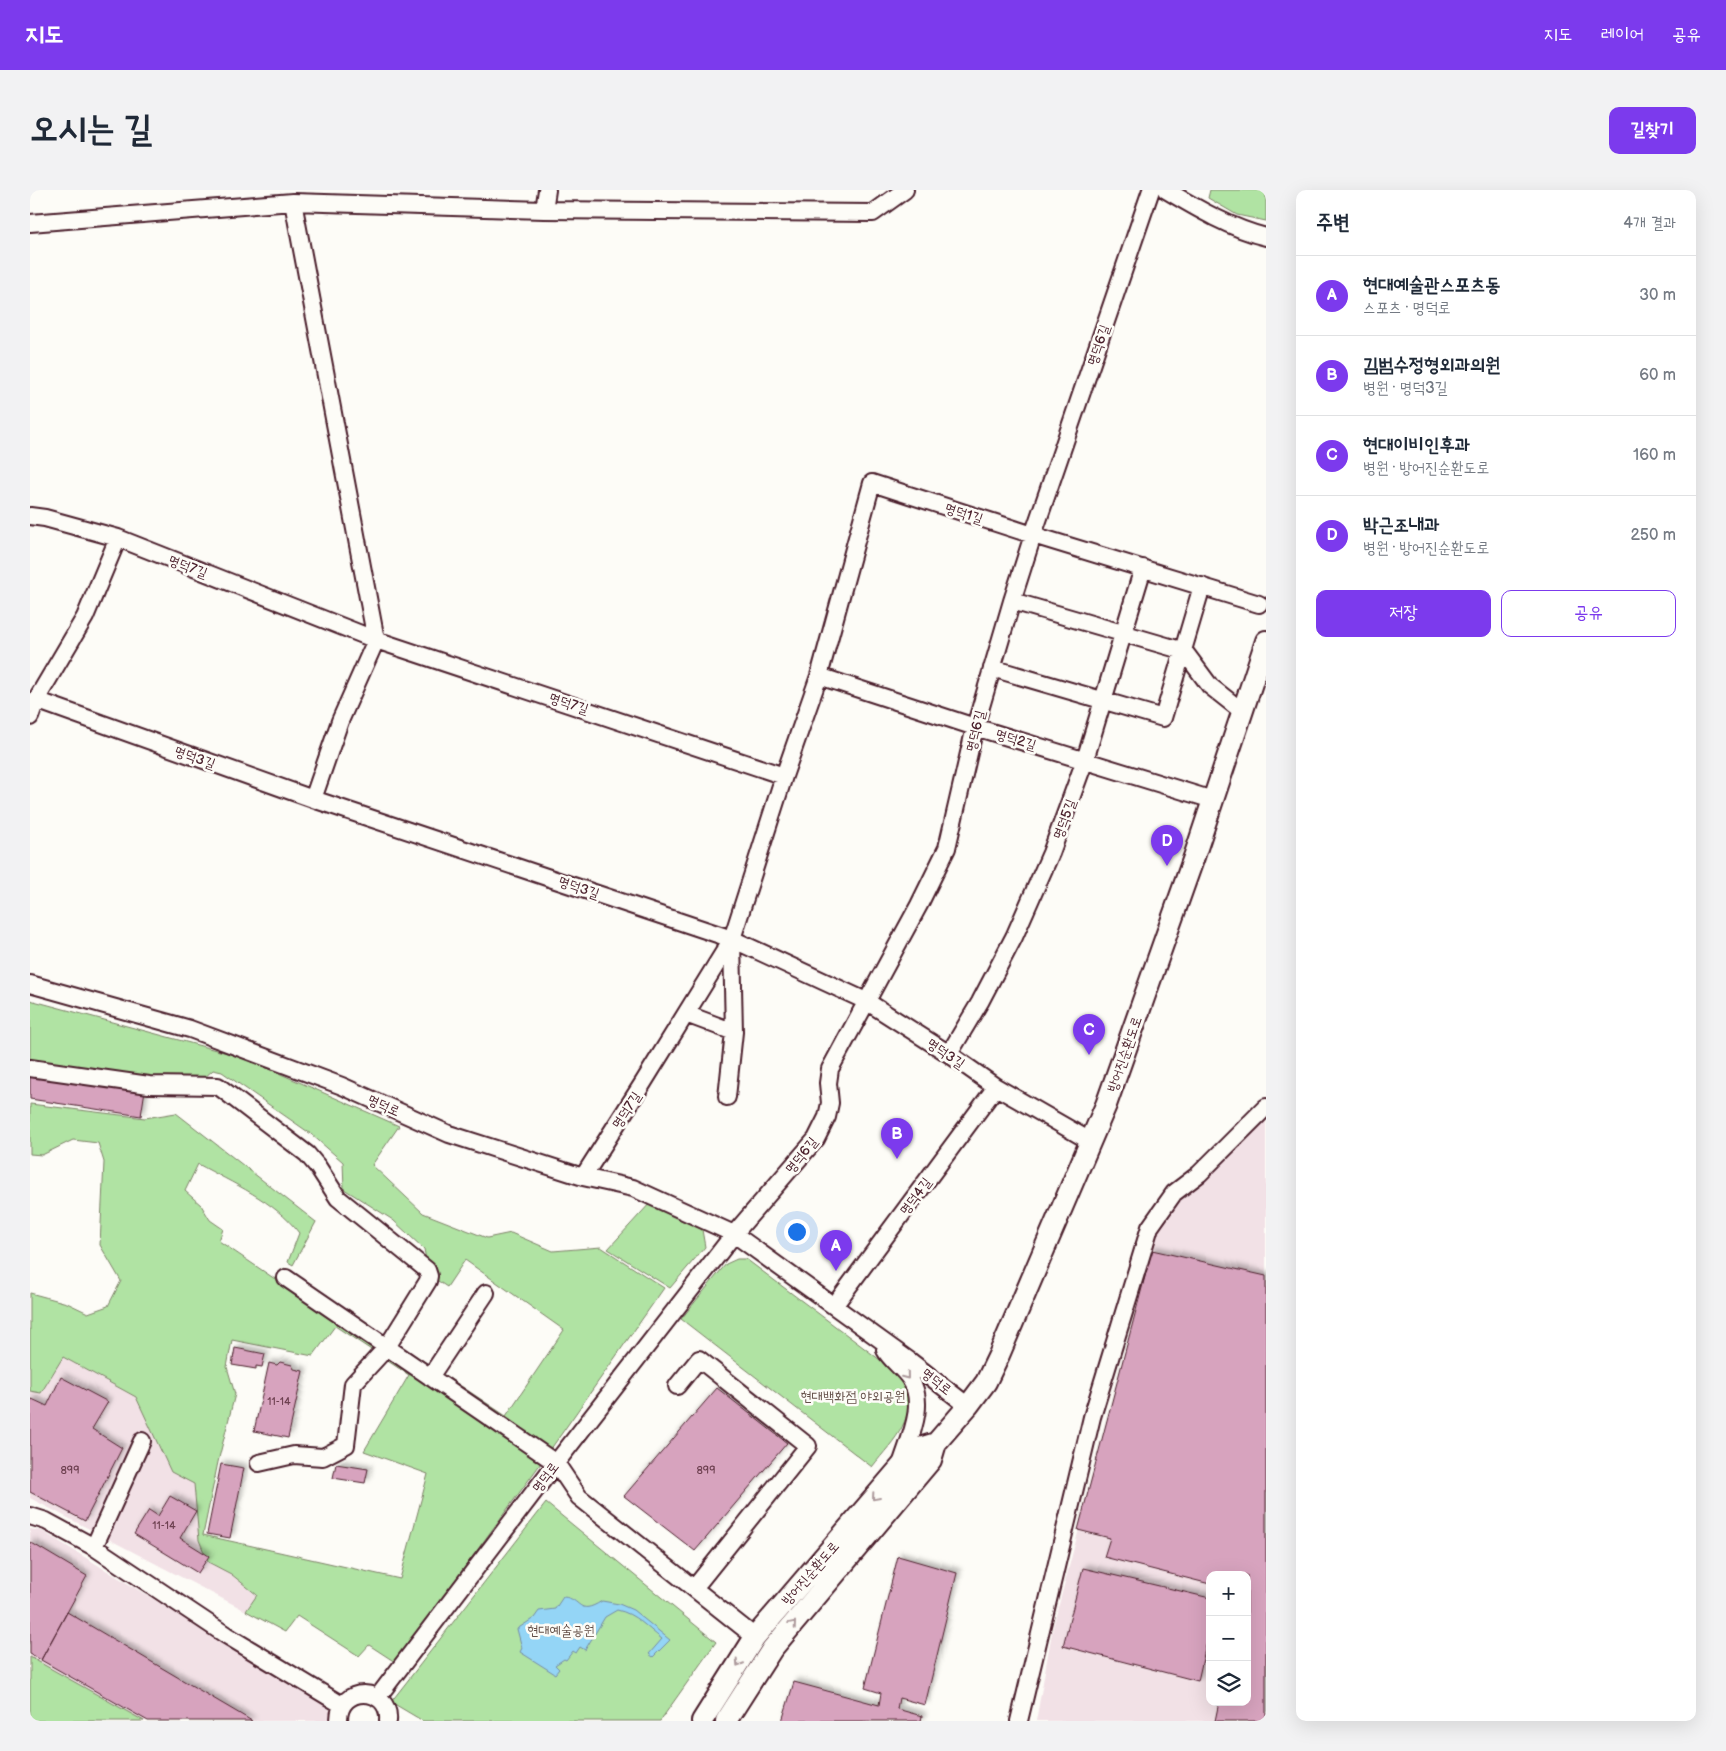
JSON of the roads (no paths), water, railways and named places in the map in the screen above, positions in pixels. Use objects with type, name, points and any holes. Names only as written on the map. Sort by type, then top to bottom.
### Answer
[{"type":"main road","name":"방어진순환도로","points":[[726,1721],[772,1649],[931,1460],[936,1443],[986,1382],[999,1356],[1106,1105],[1213,800],[1266,641]]},
{"type":"main road","name":"방어진순환도로","points":[[702,1721],[756,1637],[916,1449],[936,1443]]},
{"type":"street","points":[[544,210],[547,190]]},
{"type":"street","points":[[30,223],[293,202],[544,210],[873,213],[905,190]]},
{"type":"street","name":"명덕6길","points":[[734,1234],[816,1139],[827,1117],[830,1103],[828,1083],[830,1069],[947,848],[992,668],[1032,535],[1151,190]]},
{"type":"street","points":[[1166,190],[1195,208],[1266,237]]},
{"type":"street","points":[[293,202],[376,640],[340,721],[313,799]]},
{"type":"street","name":"명덕1길","points":[[784,776],[819,676],[872,483],[1032,535],[1259,604]]},
{"type":"street","name":"명덕7길","points":[[30,516],[118,538],[376,640],[784,776],[732,939],[582,1177]]},
{"type":"street","points":[[30,717],[36,700],[85,617],[118,538]]},
{"type":"street","name":"명덕5길","points":[[949,1054],[980,1002],[1014,938],[1052,853],[1085,760],[1143,568]]},
{"type":"street","points":[[992,668],[1163,718],[1202,586]]},
{"type":"street","points":[[1012,601],[1184,651],[1210,686],[1243,712]]},
{"type":"street","name":"명덕2길","points":[[819,676],[976,727],[1213,800]]},
{"type":"street","name":"명덕3길","points":[[36,700],[313,799],[732,939],[866,1001],[949,1054],[996,1087],[1090,1141]]},
{"type":"street","points":[[727,1097],[734,1032],[732,939]]},
{"type":"street","name":"명덕로","points":[[30,984],[190,1029],[342,1086],[449,1134],[582,1177],[633,1188],[734,1234],[878,1337],[968,1406]]},
{"type":"street","points":[[686,1014],[734,1032]]},
{"type":"street","points":[[30,1068],[149,1085],[218,1086],[307,1154],[318,1167],[338,1198],[427,1270],[428,1281],[388,1347],[353,1384],[346,1445],[323,1457],[294,1455],[259,1463]]},
{"type":"street","name":"명덕4길","points":[[834,1306],[996,1087]]},
{"type":"street","points":[[1019,1721],[1092,1416],[1150,1226],[1174,1193],[1199,1174],[1266,1107]]},
{"type":"street","name":"명덕로","points":[[377,1698],[734,1234]]},
{"type":"street","points":[[286,1278],[556,1463],[579,1497],[756,1637]]},
{"type":"street","points":[[430,1377],[486,1293]]},
{"type":"street","points":[[878,1337],[889,1357],[910,1380],[917,1397],[915,1419],[900,1468]]},
{"type":"street","points":[[677,1386],[699,1359],[808,1446],[694,1587]]},
{"type":"street","points":[[94,1547],[142,1441]]},
{"type":"street","points":[[30,1516],[46,1521],[94,1547],[341,1713],[354,1695],[370,1694],[377,1698],[386,1709],[388,1721]]},
{"type":"water","points":[[563,1597],[574,1600],[584,1607],[602,1601],[619,1604],[633,1610],[670,1640],[653,1657],[649,1654],[662,1639],[635,1618],[617,1610],[605,1617],[585,1650],[580,1647],[576,1653],[573,1651],[566,1660],[564,1659],[555,1665],[559,1669],[555,1674],[520,1652],[522,1648],[517,1629],[534,1618],[539,1611],[555,1609]]},
{"type":"place","name":"박근조내과","points":[[1167,866]]},
{"type":"place","name":"현대이비인후과","points":[[1089,1055]]},
{"type":"place","name":"김범수정형외과의원","points":[[897,1159]]},
{"type":"place","name":"현대예술관스포츠동","points":[[836,1271]]},
{"type":"park label","name":"현대백화점 야외공원","points":[[853,1396]]},
{"type":"park label","name":"현대예술공원","points":[[561,1630]]}]
